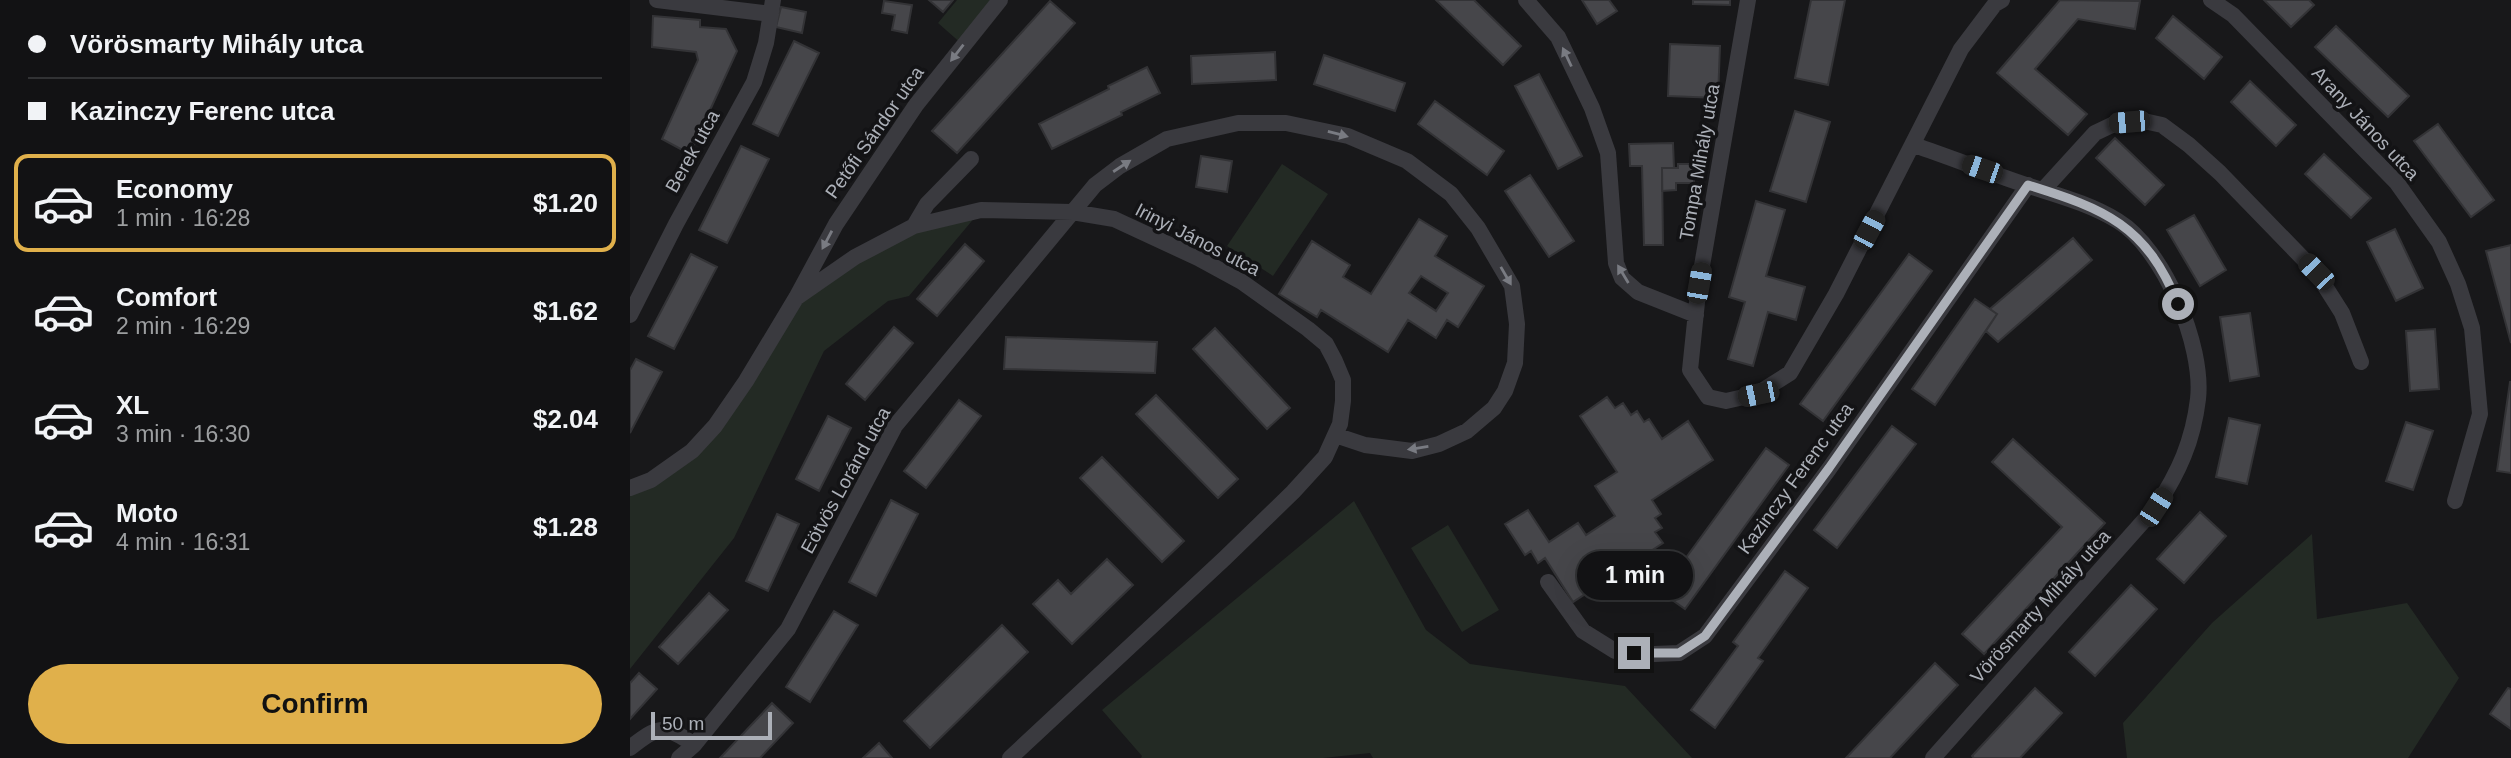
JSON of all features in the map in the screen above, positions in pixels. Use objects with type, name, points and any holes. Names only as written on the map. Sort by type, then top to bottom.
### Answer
[{"type":"street","points":[[657,0],[772,7]]},
{"type":"street","name":"Petőfi Sándor utca","points":[[796,298],[835,224],[916,105],[1000,0]]},
{"type":"street","points":[[1526,0],[1558,37],[1592,108],[1608,153],[1616,263],[1622,278],[1638,292],[1696,315]]},
{"type":"street","name":"Tompa Mihály utca","points":[[1748,0],[1699,283],[1690,370],[1708,397],[1726,401],[1758,394],[1790,373],[1836,294],[1914,145]]},
{"type":"street","points":[[1914,145],[1961,49],[1995,4],[2002,0]]},
{"type":"street","name":"Arany János utca","points":[[2211,0],[2233,15],[2397,183],[2439,242],[2458,284],[2472,328],[2480,414],[2455,501]]},
{"type":"street","name":"Berek utca","points":[[630,315],[676,224],[754,82],[766,43],[772,7]]},
{"type":"street","name":"Kazinczy Ferenc utca","points":[[1548,582],[1583,631],[1615,651],[1679,653],[1705,636],[2035,188],[2095,134],[2114,124],[2144,121],[2162,125],[2220,173],[2316,272],[2342,313],[2361,362]]},
{"type":"street","name":"Eötvös Loránd utca","points":[[680,758],[788,629],[895,426],[1095,185],[1120,166],[1167,139],[1238,122],[1296,123],[1348,136],[1407,160],[1451,194],[1478,228],[1512,286],[1517,324],[1515,363],[1505,391],[1494,408],[1467,431],[1412,450],[1365,445],[1335,435]]},
{"type":"street","name":"Vörösmarty Mihály utca","points":[[1914,145],[2085,204],[2120,222],[2148,248],[2166,277],[2185,322],[2195,361],[2198,397],[2190,439],[2178,474],[2156,507],[1933,758]]},
{"type":"street","points":[[914,226],[927,204],[943,191],[971,159]]},
{"type":"street","name":"Irinyi János utca","points":[[796,298],[855,257],[914,226],[981,210],[1072,212],[1114,219],[1198,258],[1242,282],[1326,344],[1343,380],[1340,424],[1325,457],[1293,492],[1010,758]]},
{"type":"street","points":[[630,488],[651,480],[692,451],[715,426],[746,381],[796,298]]},
{"type":"street","points":[[630,748],[651,731],[674,730],[694,744]]},
{"type":"shaded area","points":[[957,0],[1000,0],[963,45],[938,23]]},
{"type":"shaded area","points":[[1282,164],[1328,194],[1273,276],[1227,246]]},
{"type":"shaded area","points":[[981,210],[909,296],[888,301],[824,351],[734,538],[630,669],[630,488],[692,451],[796,298],[914,226]]},
{"type":"shaded area","points":[[1354,501],[1426,630],[1470,664],[1625,686],[1692,758],[1373,758],[1370,753],[1323,758],[1141,758],[1102,710]]},
{"type":"shaded area","points":[[1448,525],[1499,610],[1462,632],[1411,548]]},
{"type":"shaded area","points":[[2312,534],[2317,619],[2407,603],[2459,678],[2408,758],[2127,758],[2123,723],[2212,623]]},
{"type":"building","points":[[929,0],[953,0],[943,12]]},
{"type":"building","points":[[1436,0],[1474,0],[1521,46],[1503,65]]},
{"type":"building","points":[[1582,0],[1609,0],[1617,11],[1597,24]]},
{"type":"building","points":[[1693,0],[1730,0],[1730,5],[1693,4]]},
{"type":"building","points":[[1811,0],[1845,0],[1828,85],[1795,78]]},
{"type":"building","points":[[2060,0],[2140,1],[2135,29],[2078,19],[2035,69],[2087,114],[2068,135],[1997,73]]},
{"type":"building","points":[[2264,0],[2309,0],[2314,5],[2291,27]]},
{"type":"building","points":[[884,1],[912,5],[907,33],[892,30],[895,15],[882,13]]},
{"type":"building","points":[[1050,1],[1075,23],[957,153],[932,131]]},
{"type":"building","points":[[781,7],[806,12],[802,33],[776,27]]},
{"type":"building","points":[[653,16],[700,20],[700,27],[726,29],[737,51],[690,154],[662,139],[698,60],[696,52],[652,47]]},
{"type":"building","points":[[2173,16],[2222,57],[2204,79],[2156,38]]},
{"type":"building","points":[[2336,26],[2409,96],[2388,117],[2315,47]]},
{"type":"building","points":[[794,41],[819,53],[778,136],[753,124]]},
{"type":"building","points":[[1670,44],[1720,46],[1718,98],[1668,96]]},
{"type":"building","points":[[1275,52],[1276,80],[1192,84],[1191,56]]},
{"type":"building","points":[[1324,55],[1405,83],[1395,111],[1314,84]]},
{"type":"building","points":[[1147,67],[1160,93],[1052,149],[1039,124]]},
{"type":"building","points":[[1539,74],[1582,156],[1558,169],[1515,86]]},
{"type":"building","points":[[2250,81],[2296,125],[2276,146],[2231,102]]},
{"type":"building","points":[[1435,101],[1504,151],[1487,175],[1418,124]]},
{"type":"building","points":[[1795,111],[1830,122],[1806,202],[1770,191]]},
{"type":"building","points":[[2438,124],[2494,200],[2471,217],[2414,141]]},
{"type":"building","points":[[2115,138],[2164,185],[2145,205],[2096,158]]},
{"type":"building","points":[[1673,143],[1674,168],[1662,168],[1663,245],[1644,245],[1642,166],[1630,166],[1629,144]]},
{"type":"building","points":[[741,146],[769,159],[727,243],[699,230]]},
{"type":"building","points":[[2324,154],[2371,198],[2351,218],[2305,174]]},
{"type":"building","points":[[1201,156],[1232,161],[1227,192],[1196,187]]},
{"type":"building","points":[[1678,164],[1694,164],[1694,183],[1676,183],[1676,190],[1662,191],[1662,168],[1678,168]]},
{"type":"building","points":[[1530,175],[1574,241],[1549,257],[1505,191]]},
{"type":"building","points":[[1756,201],[1785,210],[1766,276],[1805,287],[1796,320],[1768,312],[1753,366],[1728,359],[1745,302],[1729,297]]},
{"type":"building","points":[[2194,215],[2226,270],[2200,286],[2167,230]]},
{"type":"building","points":[[1419,219],[1447,236],[1435,256],[1484,286],[1458,327],[1447,320],[1436,338],[1408,320],[1388,352],[1321,310],[1317,317],[1279,294],[1312,241],[1350,265],[1343,277],[1371,294]],"holes":[[[1421,276],[1448,293],[1436,311],[1409,293]]]},
{"type":"building","points":[[2395,229],[2423,288],[2396,301],[2367,242]]},
{"type":"building","points":[[2073,238],[2092,260],[1998,342],[1986,331],[1997,314],[1990,309]]},
{"type":"building","points":[[965,244],[984,261],[937,316],[917,299]]},
{"type":"building","points":[[2511,245],[2511,343],[2486,251]]},
{"type":"building","points":[[691,254],[717,267],[674,349],[648,336]]},
{"type":"building","points":[[1909,254],[1932,271],[1823,421],[1800,404]]},
{"type":"building","points":[[1975,299],[1997,314],[1935,405],[1912,389]]},
{"type":"building","points":[[2250,313],[2259,376],[2230,381],[2220,317]]},
{"type":"building","points":[[894,327],[913,343],[865,400],[846,384]]},
{"type":"building","points":[[1215,328],[1290,408],[1267,429],[1193,349]]},
{"type":"building","points":[[2435,329],[2439,389],[2410,391],[2406,331]]},
{"type":"building","points":[[1006,337],[1157,342],[1155,373],[1004,369]]},
{"type":"building","points":[[636,359],[662,372],[630,433],[630,370]]},
{"type":"building","points":[[2511,382],[2511,473],[2497,471]]},
{"type":"building","points":[[1156,395],[1238,479],[1218,498],[1136,414]]},
{"type":"building","points":[[1607,397],[1615,408],[1623,403],[1631,415],[1637,411],[1644,422],[1649,419],[1662,439],[1688,421],[1713,460],[1652,500],[1661,514],[1655,518],[1662,528],[1655,532],[1663,543],[1573,602],[1545,558],[1538,563],[1531,551],[1525,555],[1505,524],[1528,510],[1549,542],[1578,523],[1586,535],[1615,516],[1595,486],[1617,472],[1580,416]]},
{"type":"building","points":[[959,400],[981,416],[926,488],[904,471]]},
{"type":"building","points":[[828,416],[851,428],[819,491],[796,479]]},
{"type":"building","points":[[2229,418],[2260,425],[2247,484],[2216,477]]},
{"type":"building","points":[[2406,422],[2433,431],[2413,490],[2386,481]]},
{"type":"building","points":[[1892,426],[1916,444],[1837,548],[1814,530]]},
{"type":"building","points":[[2013,439],[2105,523],[1984,654],[1962,634],[2062,527],[1992,462]]},
{"type":"building","points":[[1766,448],[1789,465],[1685,609],[1661,592]]},
{"type":"building","points":[[1102,457],[1184,541],[1162,562],[1080,478]]},
{"type":"building","points":[[891,500],[918,514],[876,596],[849,582]]},
{"type":"building","points":[[2200,512],[2226,536],[2184,583],[2157,559]]},
{"type":"building","points":[[777,514],[799,524],[768,591],[746,581]]},
{"type":"building","points":[[1107,559],[1133,585],[1072,644],[1033,604],[1058,580],[1071,594]]},
{"type":"building","points":[[1785,571],[1808,588],[1758,658],[1763,661],[1715,728],[1691,710],[1738,646],[1733,642]]},
{"type":"building","points":[[2131,585],[2157,609],[2095,676],[2069,652]]},
{"type":"building","points":[[709,593],[728,610],[678,664],[659,647]]},
{"type":"building","points":[[834,611],[858,625],[810,702],[786,687]]},
{"type":"building","points":[[1002,625],[1028,652],[930,748],[904,721]]},
{"type":"building","points":[[1935,663],[1958,685],[1890,758],[1846,758]]},
{"type":"building","points":[[639,673],[657,689],[630,719],[630,683]]},
{"type":"building","points":[[2035,688],[2062,713],[2020,758],[1974,758],[1972,756]]},
{"type":"building","points":[[2508,688],[2511,689],[2511,729],[2490,714]]},
{"type":"building","points":[[772,703],[793,723],[760,758],[720,758]]},
{"type":"building","points":[[879,743],[892,758],[863,758]]},
{"type":"route","points":[[1634,653],[1679,653],[1705,636],[1829,468],[2028,185],[2085,204],[2120,222],[2148,248],[2178,304]]}]
